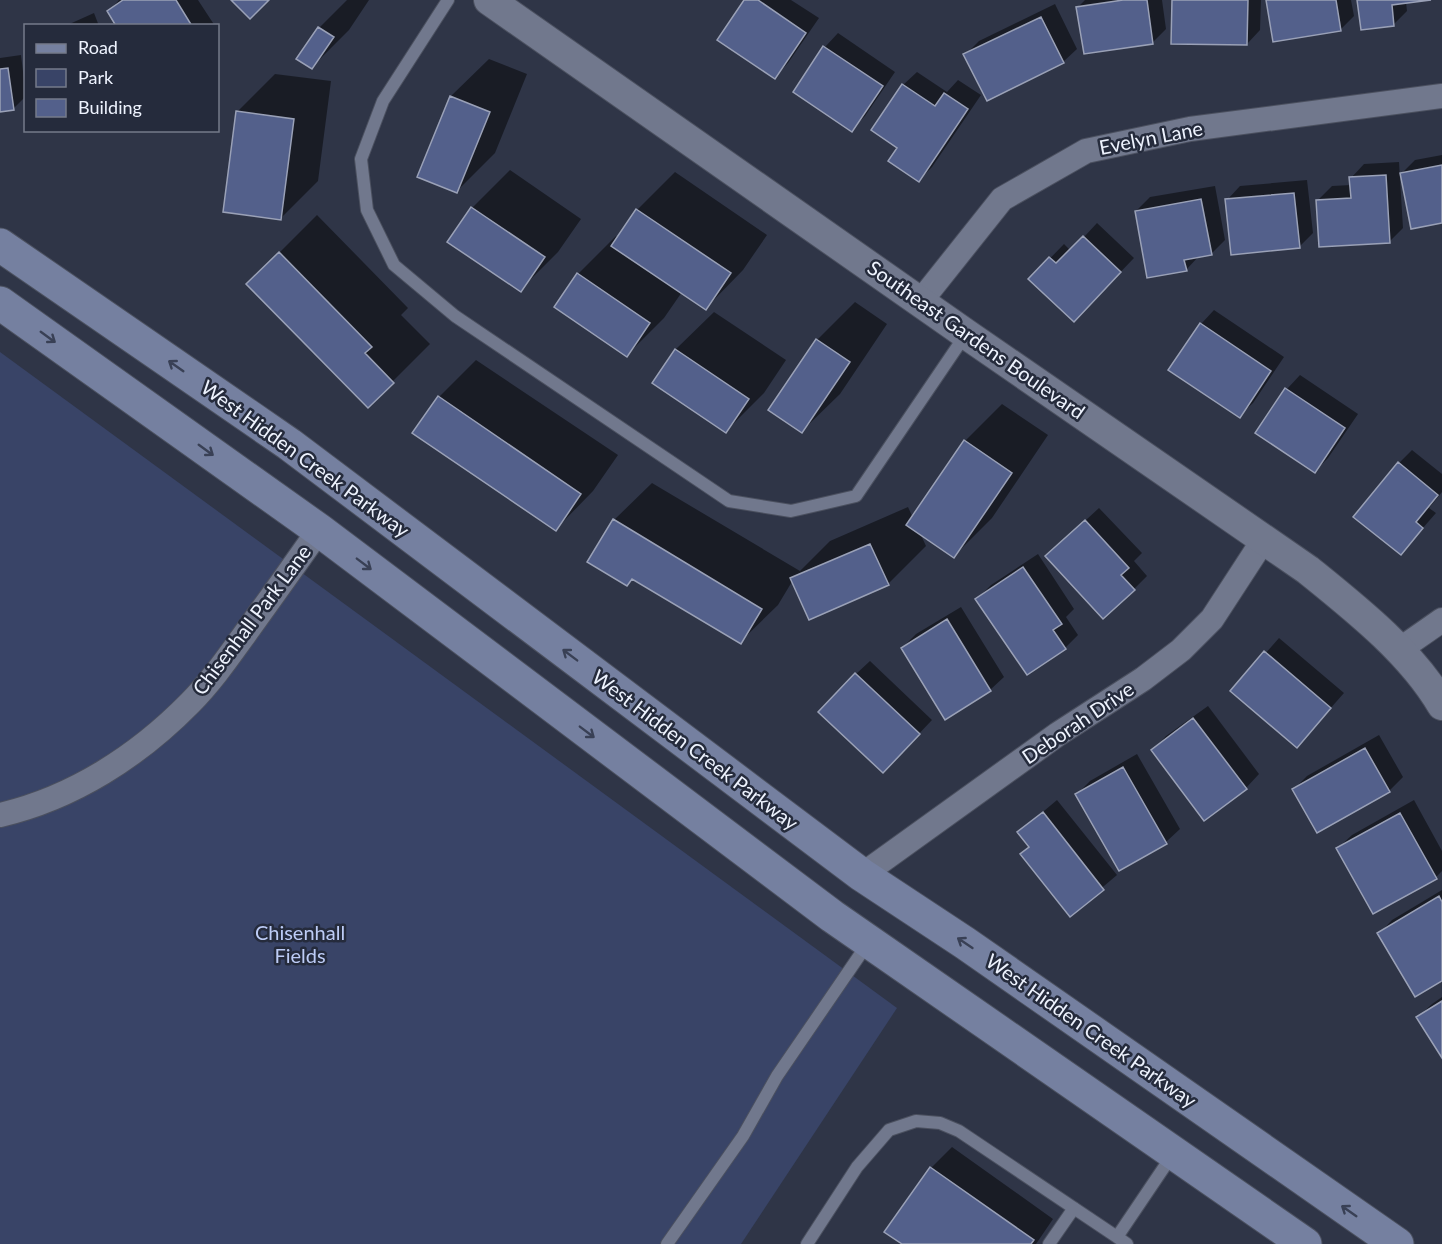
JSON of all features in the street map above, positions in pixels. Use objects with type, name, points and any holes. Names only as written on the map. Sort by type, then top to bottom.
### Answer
[{"type":"main road","name":"West Hidden Creek Parkway","points":[[0,245],[289,444],[862,875],[965,943],[1397,1244]]},
{"type":"main road","points":[[0,303],[319,530],[823,909],[1305,1244]]},
{"type":"main road","points":[[319,530],[349,489]]},
{"type":"street","name":"Southeast Gardens Boulevard","points":[[489,0],[1308,570],[1350,604],[1399,650],[1442,705]]},
{"type":"street","name":"Evelyn Lane","points":[[920,302],[1002,199],[1086,151],[1190,129],[1442,96]]},
{"type":"street","name":"Chisenhall Park Lane","points":[[0,815],[21,810],[67,792],[112,768],[154,737],[192,701],[228,657],[319,530]]},
{"type":"street","name":"Deborah Drive","points":[[862,875],[1058,734],[1143,680],[1181,650],[1212,620],[1264,539]]},
{"type":"street","points":[[1399,650],[1442,620]]},
{"type":"lane","points":[[448,0],[383,101],[361,159],[367,210],[394,265],[455,316],[729,501],[791,511],[856,496],[966,334]]},
{"type":"lane","points":[[667,1244],[743,1136],[777,1076],[869,942]]},
{"type":"lane","points":[[810,1243],[857,1167],[889,1130],[916,1121],[940,1123],[959,1131],[1122,1241],[1173,1153]]},
{"type":"lane","points":[[1049,1244],[1074,1208]]},
{"type":"green space","name":"Chisenhall Fields","points":[[0,352],[897,1008],[741,1244],[0,1244]]},
{"type":"building","points":[[123,0],[176,0],[191,24],[115,24],[107,11]]},
{"type":"building","points":[[231,0],[269,0],[250,19]]},
{"type":"building","points":[[744,0],[758,0],[806,33],[775,79],[717,40]]},
{"type":"building","points":[[1123,0],[1147,0],[1153,44],[1084,54],[1076,7]]},
{"type":"building","points":[[1172,0],[1248,0],[1247,45],[1171,44]]},
{"type":"building","points":[[1266,0],[1336,0],[1341,31],[1273,42]]},
{"type":"building","points":[[1357,0],[1431,0],[1392,5],[1394,26],[1361,30]]},
{"type":"building","points":[[1041,17],[1064,63],[987,101],[963,54]]},
{"type":"building","points":[[318,27],[334,37],[312,69],[296,59]]},
{"type":"building","points":[[823,46],[883,86],[852,132],[793,92]]},
{"type":"building","points":[[8,68],[14,110],[0,112],[0,69]]},
{"type":"building","points":[[902,84],[935,106],[944,93],[968,109],[919,182],[888,161],[897,148],[871,130]]},
{"type":"building","points":[[450,96],[490,112],[457,193],[417,177]]},
{"type":"building","points":[[236,111],[294,119],[281,220],[223,212]]},
{"type":"building","points":[[1442,165],[1442,223],[1411,229],[1400,173]]},
{"type":"building","points":[[1386,175],[1390,243],[1319,247],[1316,200],[1351,198],[1349,177]]},
{"type":"building","points":[[1294,193],[1300,248],[1231,255],[1225,199]]},
{"type":"building","points":[[1201,199],[1212,255],[1184,260],[1187,271],[1147,278],[1135,211]]},
{"type":"building","points":[[471,207],[545,257],[521,292],[447,242]]},
{"type":"building","points":[[636,209],[731,273],[706,310],[611,246]]},
{"type":"building","points":[[1083,236],[1121,272],[1074,322],[1028,279],[1049,257],[1056,263]]},
{"type":"building","points":[[279,252],[372,347],[365,353],[394,383],[368,408],[246,284]]},
{"type":"building","points":[[577,273],[650,323],[627,357],[554,307]]},
{"type":"building","points":[[1200,323],[1271,371],[1240,418],[1168,370]]},
{"type":"building","points":[[816,339],[850,362],[802,433],[768,410]]},
{"type":"building","points":[[675,349],[749,399],[726,433],[652,383]]},
{"type":"building","points":[[1285,388],[1345,428],[1315,473],[1255,433]]},
{"type":"building","points":[[438,396],[581,494],[556,531],[412,433]]},
{"type":"building","points":[[964,440],[1012,473],[954,558],[906,525]]},
{"type":"building","points":[[1398,462],[1438,495],[1416,522],[1423,528],[1401,555],[1353,517]]},
{"type":"building","points":[[613,519],[762,609],[741,644],[632,579],[627,586],[587,562]]},
{"type":"building","points":[[1085,520],[1129,568],[1121,575],[1135,590],[1103,619],[1045,556]]},
{"type":"building","points":[[870,544],[889,585],[809,620],[790,578]]},
{"type":"building","points":[[1023,567],[1062,624],[1053,630],[1066,649],[1027,675],[975,599]]},
{"type":"building","points":[[947,619],[991,691],[945,720],[901,648]]},
{"type":"building","points":[[1264,651],[1331,708],[1297,748],[1230,691]]},
{"type":"building","points":[[855,673],[920,734],[883,773],[818,712]]},
{"type":"building","points":[[1193,718],[1247,789],[1204,821],[1151,750]]},
{"type":"building","points":[[1365,748],[1390,792],[1317,833],[1292,789]]},
{"type":"building","points":[[1123,767],[1167,844],[1119,871],[1075,794]]},
{"type":"building","points":[[1043,812],[1104,890],[1070,917],[1020,854],[1029,847],[1017,832]]},
{"type":"building","points":[[1400,813],[1437,879],[1373,914],[1336,848]]},
{"type":"building","points":[[1439,896],[1442,902],[1442,981],[1415,997],[1377,933]]},
{"type":"building","points":[[1442,1001],[1442,1058],[1416,1017]]},
{"type":"building","points":[[930,1167],[1034,1240],[1031,1244],[902,1244],[884,1232]]}]
